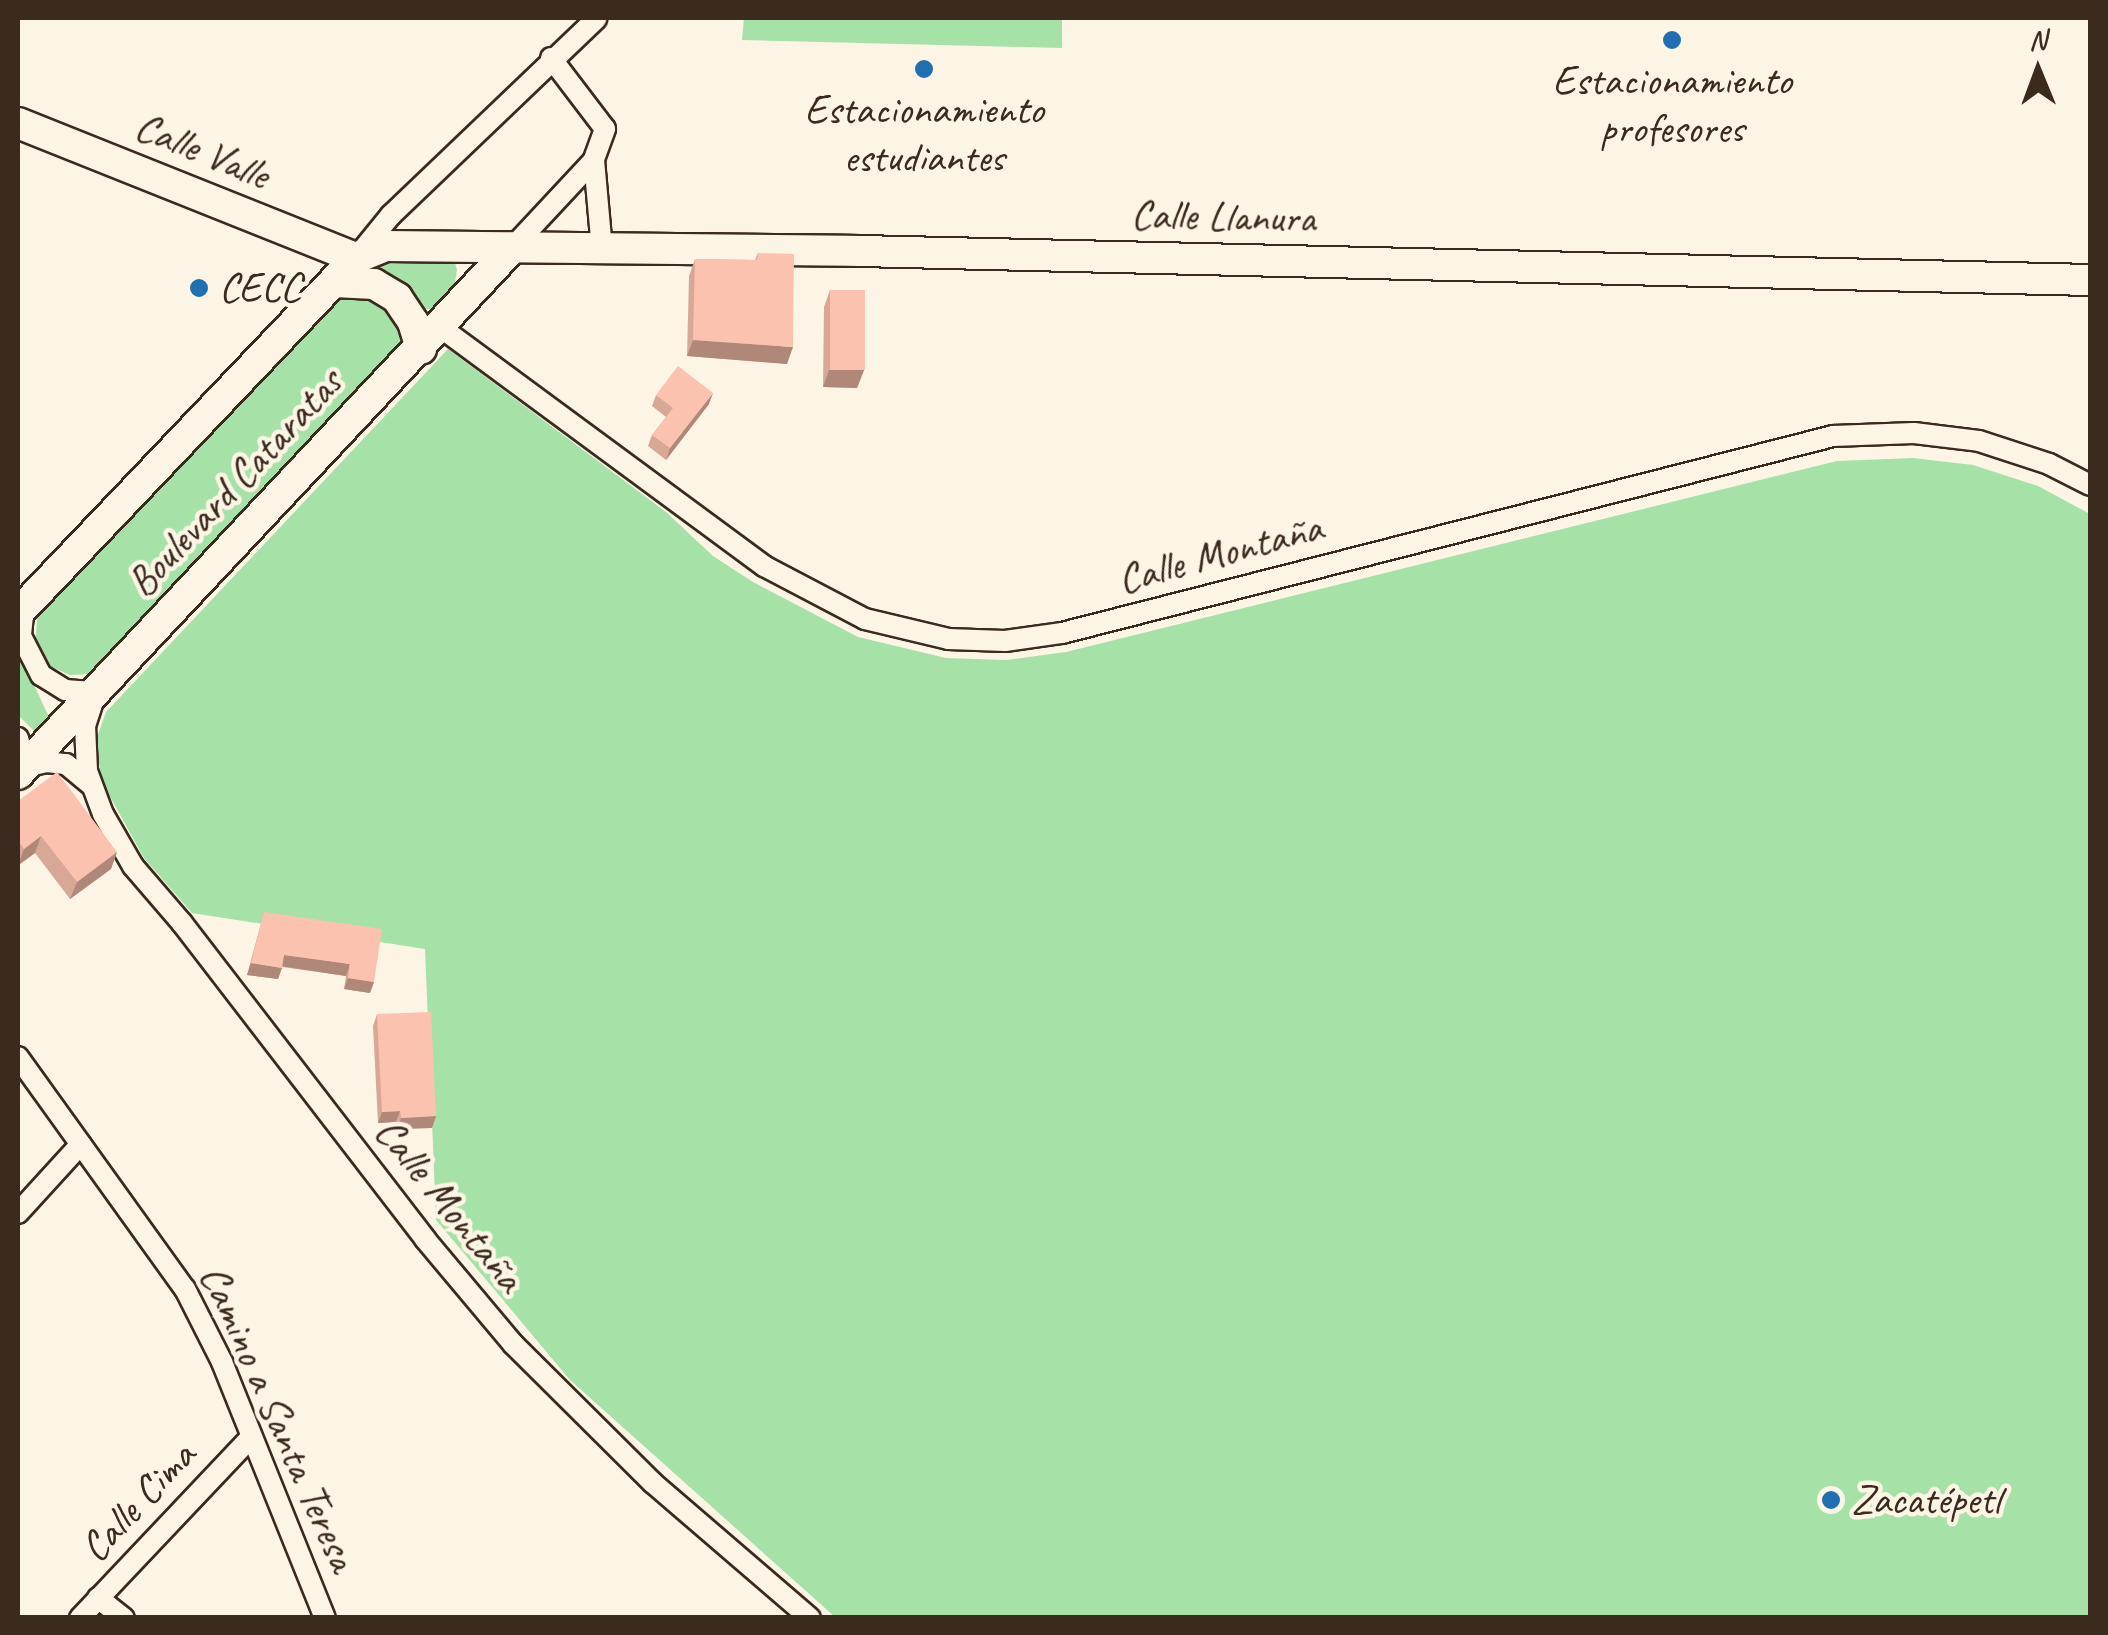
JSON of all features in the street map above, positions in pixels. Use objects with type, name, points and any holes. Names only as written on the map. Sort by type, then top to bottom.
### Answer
[{"type":"street","name":"Boulevard Cataratas","points":[[21,609],[334,282],[392,215],[592,18]]},
{"type":"street","points":[[512,248],[594,160],[605,129],[552,58]]},
{"type":"street","name":"Calle Valle","points":[[18,123],[356,258]]},
{"type":"street","points":[[594,160],[602,248]]},
{"type":"street","name":"Calle Llanura","points":[[356,258],[385,246],[602,248],[2090,280]]},
{"type":"street","name":"Boulevard Cataratas","points":[[20,760],[96,692],[512,248]]},
{"type":"street","points":[[334,282],[374,284],[397,298],[430,338]]},
{"type":"street","name":"Calle Montaña","points":[[430,338],[764,566],[865,619],[948,639],[1005,641],[1062,633],[1833,436],[1914,432],[1979,441],[2048,464],[2090,485]]},
{"type":"street","points":[[21,609],[21,636],[41,675],[65,690],[96,692]]},
{"type":"street","name":"Calle Montaña","points":[[96,692],[84,740],[92,786],[133,866],[468,1292],[606,1439],[810,1618]]},
{"type":"street","points":[[20,760],[66,764],[92,786]]},
{"type":"street","name":"Camino a Santa Teresa","points":[[18,1057],[185,1289],[216,1350],[325,1618]]},
{"type":"street","points":[[18,1212],[81,1144]]},
{"type":"street","name":"Calle Cima","points":[[80,1618],[250,1437]]},
{"type":"street","points":[[98,1598],[124,1618]]},
{"type":"green space","points":[[744,18],[1062,18],[1062,48],[742,40]]},
{"type":"green space","points":[[382,257],[454,259],[457,270],[453,293],[434,309],[419,309],[379,274]]},
{"type":"green space","points":[[351,287],[378,297],[413,337],[93,674],[70,675],[50,666],[35,646],[38,609]]},
{"type":"green space","points":[[448,349],[666,512],[713,556],[753,582],[858,637],[946,658],[1006,660],[1066,652],[1837,461],[1913,458],[1973,465],[2038,486],[2090,514],[2090,1617],[835,1617],[570,1380],[436,1220],[425,949],[192,913],[144,858],[103,784],[95,743],[106,712]]},
{"type":"green space","points":[[18,651],[49,717],[41,731],[33,730],[18,715]]},
{"type":"building","points":[[758,253],[794,254],[793,347],[693,340],[695,259],[757,260]]},
{"type":"building","points":[[830,290],[865,290],[865,370],[830,370]]},
{"type":"building","points":[[678,366],[713,393],[670,448],[652,435],[673,408],[656,395]]},
{"type":"building","points":[[57,772],[117,852],[77,882],[41,836],[24,849],[18,841],[18,801]]},
{"type":"building","points":[[264,912],[382,929],[374,982],[348,978],[350,964],[284,955],[282,968],[251,963]]},
{"type":"building","points":[[431,1012],[436,1116],[401,1118],[400,1111],[382,1112],[377,1014]]},
{"type":"place","name":"Estacionamiento profesores","points":[[1672,40]]},
{"type":"place","name":"Estacionamiento estudiantes","points":[[924,69]]},
{"type":"place","name":"CECC","points":[[199,288]]},
{"type":"place","name":"Zacatépetl","points":[[1831,1500]]}]
